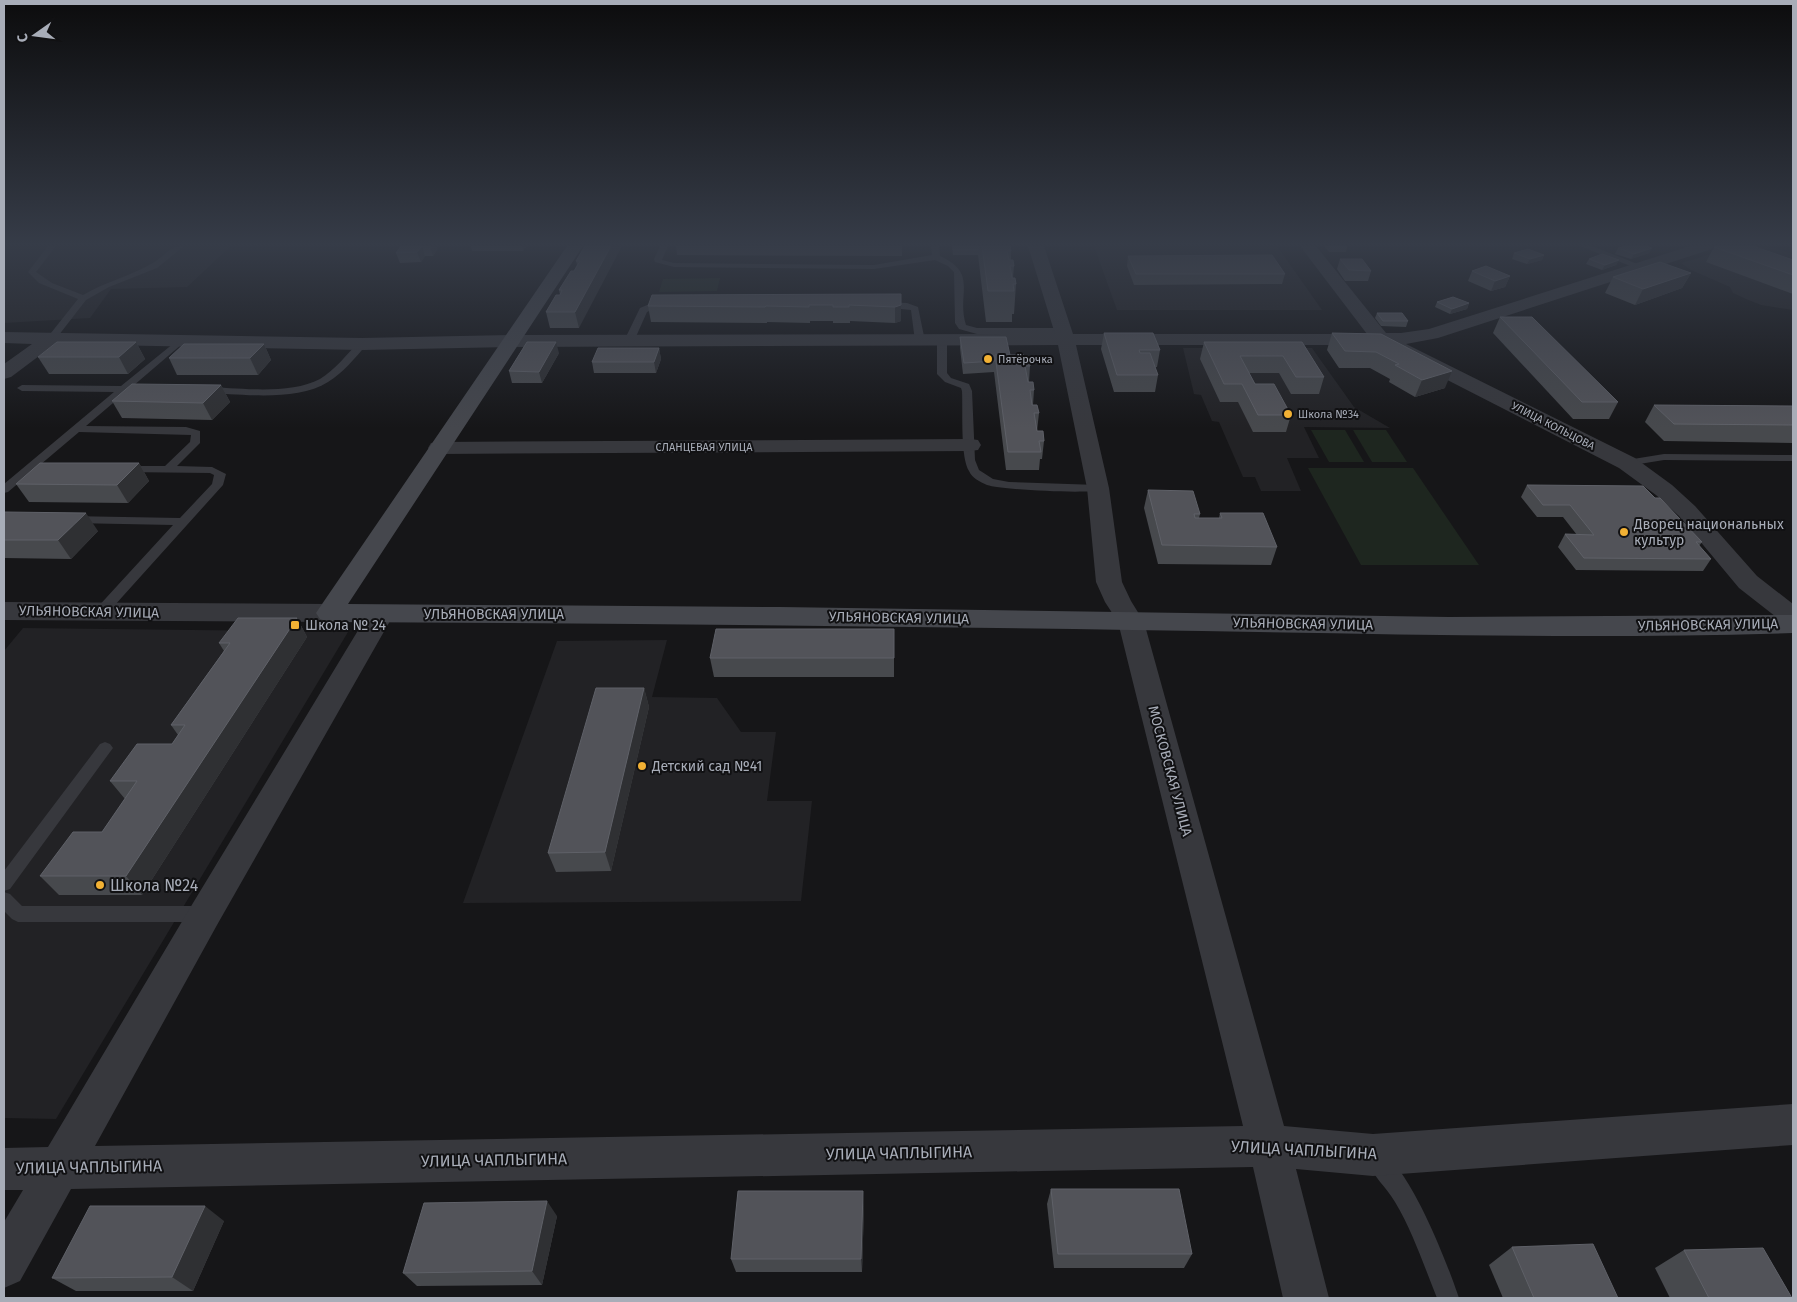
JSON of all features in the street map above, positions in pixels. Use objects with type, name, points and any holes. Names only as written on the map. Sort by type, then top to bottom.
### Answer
[{"type":"main road","points":[[329,613],[533,307]]},
{"type":"main road","name":"УЛЬЯНОВСКАЯ УЛИЦА","points":[[329,613],[780,616],[1468,626],[1793,624]]},
{"type":"street","name":"МОСКОВСКАЯ УЛИЦА","points":[[1056,307],[1065,336],[1098,488],[1109,582],[1118,602],[1131,622],[1269,1146],[1306,1298]]},
{"type":"street","name":"УЛИЦА КОЛЬЦОВА","points":[[1356,307],[1380,338],[1627,463],[1664,490],[1681,506],[1748,582],[1793,618]]},
{"type":"street","points":[[4,338],[362,344],[510,341],[942,341],[1065,336],[1415,338],[1517,307]]},
{"type":"street","points":[[4,372],[52,338]]},
{"type":"street","name":"СЛАНЦЕВАЯ УЛИЦА","points":[[439,448],[970,445]]},
{"type":"street","name":"УЛЬЯНОВСКАЯ УЛИЦА","points":[[4,611],[329,613]]},
{"type":"street","points":[[4,1265],[205,914],[382,614]]},
{"type":"street","name":"УЛИЦА ЧАПЛЫГИНА","points":[[4,1169],[1269,1146],[1373,1155],[1793,1125]]},
{"type":"lane","points":[[52,338],[76,307]]},
{"type":"lane","points":[[630,341],[640,313],[646,308],[652,307]]},
{"type":"lane","points":[[908,307],[915,309],[917,312],[920,341]]},
{"type":"lane","points":[[959,307],[960,324],[962,327],[977,331],[1065,336]]},
{"type":"lane","points":[[942,341],[942,374],[948,380],[965,386],[967,391],[970,460],[974,471],[980,478],[990,482],[1009,485],[1098,488]]},
{"type":"lane","points":[[4,490],[179,342]]},
{"type":"lane","points":[[193,390],[273,390],[311,387],[333,374],[362,344]]},
{"type":"lane","points":[[22,388],[154,389]]},
{"type":"lane","points":[[76,429],[186,430],[196,433],[195,443],[167,470]]},
{"type":"lane","points":[[1627,463],[1664,457],[1793,458]]},
{"type":"lane","points":[[30,468],[49,469]]},
{"type":"lane","points":[[100,613],[217,485],[220,474],[212,470],[108,469]]},
{"type":"lane","points":[[63,519],[183,522]]},
{"type":"lane","points":[[4,884],[105,748]]},
{"type":"lane","points":[[4,899],[18,914],[205,914]]},
{"type":"lane","points":[[1373,1155],[1402,1193],[1420,1226],[1448,1298]]},
{"type":"shaded area","points":[[4,307],[98,307],[90,318],[4,323]]},
{"type":"shaded area","points":[[1116,307],[1320,307],[1322,310],[1117,310]]},
{"type":"shaded area","points":[[1772,307],[1793,307],[1793,310]]},
{"type":"shaded area","name":"Школа №34","points":[[1183,348],[1312,348],[1354,407],[1390,428],[1304,427],[1319,458],[1287,458],[1301,491],[1261,491],[1255,477],[1243,477],[1219,422],[1212,421],[1201,395],[1194,394]]},
{"type":"shaded area","points":[[1311,430],[1345,430],[1364,462],[1329,462]]},
{"type":"shaded area","points":[[1353,430],[1386,430],[1407,462],[1372,462]]},
{"type":"shaded area","points":[[1308,468],[1413,468],[1479,565],[1361,565]]},
{"type":"shaded area","name":"Школа №24","points":[[23,628],[348,632],[56,1119],[4,1118],[4,651]]},
{"type":"shaded area","name":"Детский сад №41","points":[[667,640],[652,697],[717,698],[741,732],[776,732],[767,801],[812,801],[801,901],[463,903],[557,641]]},
{"type":"building","points":[[549,307],[578,307],[575,312],[546,312]]},
{"type":"building","points":[[1377,313],[1402,313],[1408,321],[1383,321]]},
{"type":"building","points":[[1500,317],[1532,317],[1618,402],[1582,402]]},
{"type":"building","points":[[1104,333],[1153,333],[1160,350],[1139,350],[1140,353],[1150,353],[1158,375],[1117,375]]},
{"type":"building","points":[[1332,333],[1381,334],[1452,371],[1422,380],[1395,365],[1399,364],[1376,352],[1345,351]]},
{"type":"building","points":[[960,337],[1006,337],[1010,355],[995,355],[995,361],[964,363]]},
{"type":"building","points":[[57,342],[136,342],[119,357],[38,357]]},
{"type":"building","points":[[527,342],[556,342],[539,372],[509,371]]},
{"type":"building","points":[[1204,342],[1302,342],[1324,377],[1296,377],[1283,356],[1240,356],[1255,384],[1274,384],[1291,415],[1258,415],[1242,384],[1224,384]]},
{"type":"building","points":[[184,344],[264,344],[250,358],[169,358]]},
{"type":"building","points":[[598,348],[659,348],[654,362],[592,362]]},
{"type":"building","points":[[995,355],[1024,355],[1024,358],[1029,358],[1030,366],[1025,366],[1028,382],[1033,382],[1034,390],[1030,390],[1032,405],[1037,405],[1039,413],[1034,413],[1037,431],[1043,431],[1044,441],[1039,441],[1041,452],[1008,452]]},
{"type":"building","points":[[132,384],[221,385],[203,403],[112,401]]},
{"type":"building","points":[[1654,405],[1793,406],[1793,425],[1674,424]]},
{"type":"building","points":[[40,463],[139,463],[117,485],[16,484]]},
{"type":"building","name":"Дворец национальных культур","points":[[1527,485],[1643,486],[1655,498],[1660,498],[1702,542],[1696,542],[1711,559],[1584,558],[1565,534],[1594,535],[1570,505],[1543,505]]},
{"type":"building","points":[[1148,490],[1193,491],[1200,514],[1194,514],[1195,518],[1222,518],[1220,513],[1263,513],[1277,547],[1162,545]]},
{"type":"building","points":[[4,512],[86,513],[58,540],[4,540]]},
{"type":"building","points":[[238,618],[297,618],[126,876],[40,876],[73,832],[102,832],[137,781],[110,781],[137,744],[172,744],[185,725],[171,725],[230,643],[219,643]]},
{"type":"building","points":[[716,629],[894,629],[894,658],[710,658]]},
{"type":"building","points":[[596,688],[644,688],[605,852],[548,853]]},
{"type":"building","points":[[1051,1189],[1179,1189],[1192,1254],[1058,1254]]},
{"type":"building","points":[[738,1191],[863,1191],[861,1259],[731,1259]]},
{"type":"building","points":[[547,1201],[532,1271],[403,1273],[424,1203]]},
{"type":"building","points":[[90,1206],[205,1206],[172,1277],[52,1278]]},
{"type":"building","points":[[1593,1244],[1618,1298],[1534,1298],[1512,1247]]},
{"type":"building","points":[[1763,1248],[1792,1298],[1709,1298],[1684,1250]]},
{"type":"place","name":"Пятёрочка","points":[[988,359]]},
{"type":"place","name":"Школа №34","points":[[1288,414]]},
{"type":"place","name":"Дворец национальных культур","points":[[1624,532]]},
{"type":"place","name":"Школа № 24","points":[[295,625]]},
{"type":"place","name":"Детский сад №41","points":[[642,766]]},
{"type":"place","name":"Школа №24","points":[[100,885]]}]
